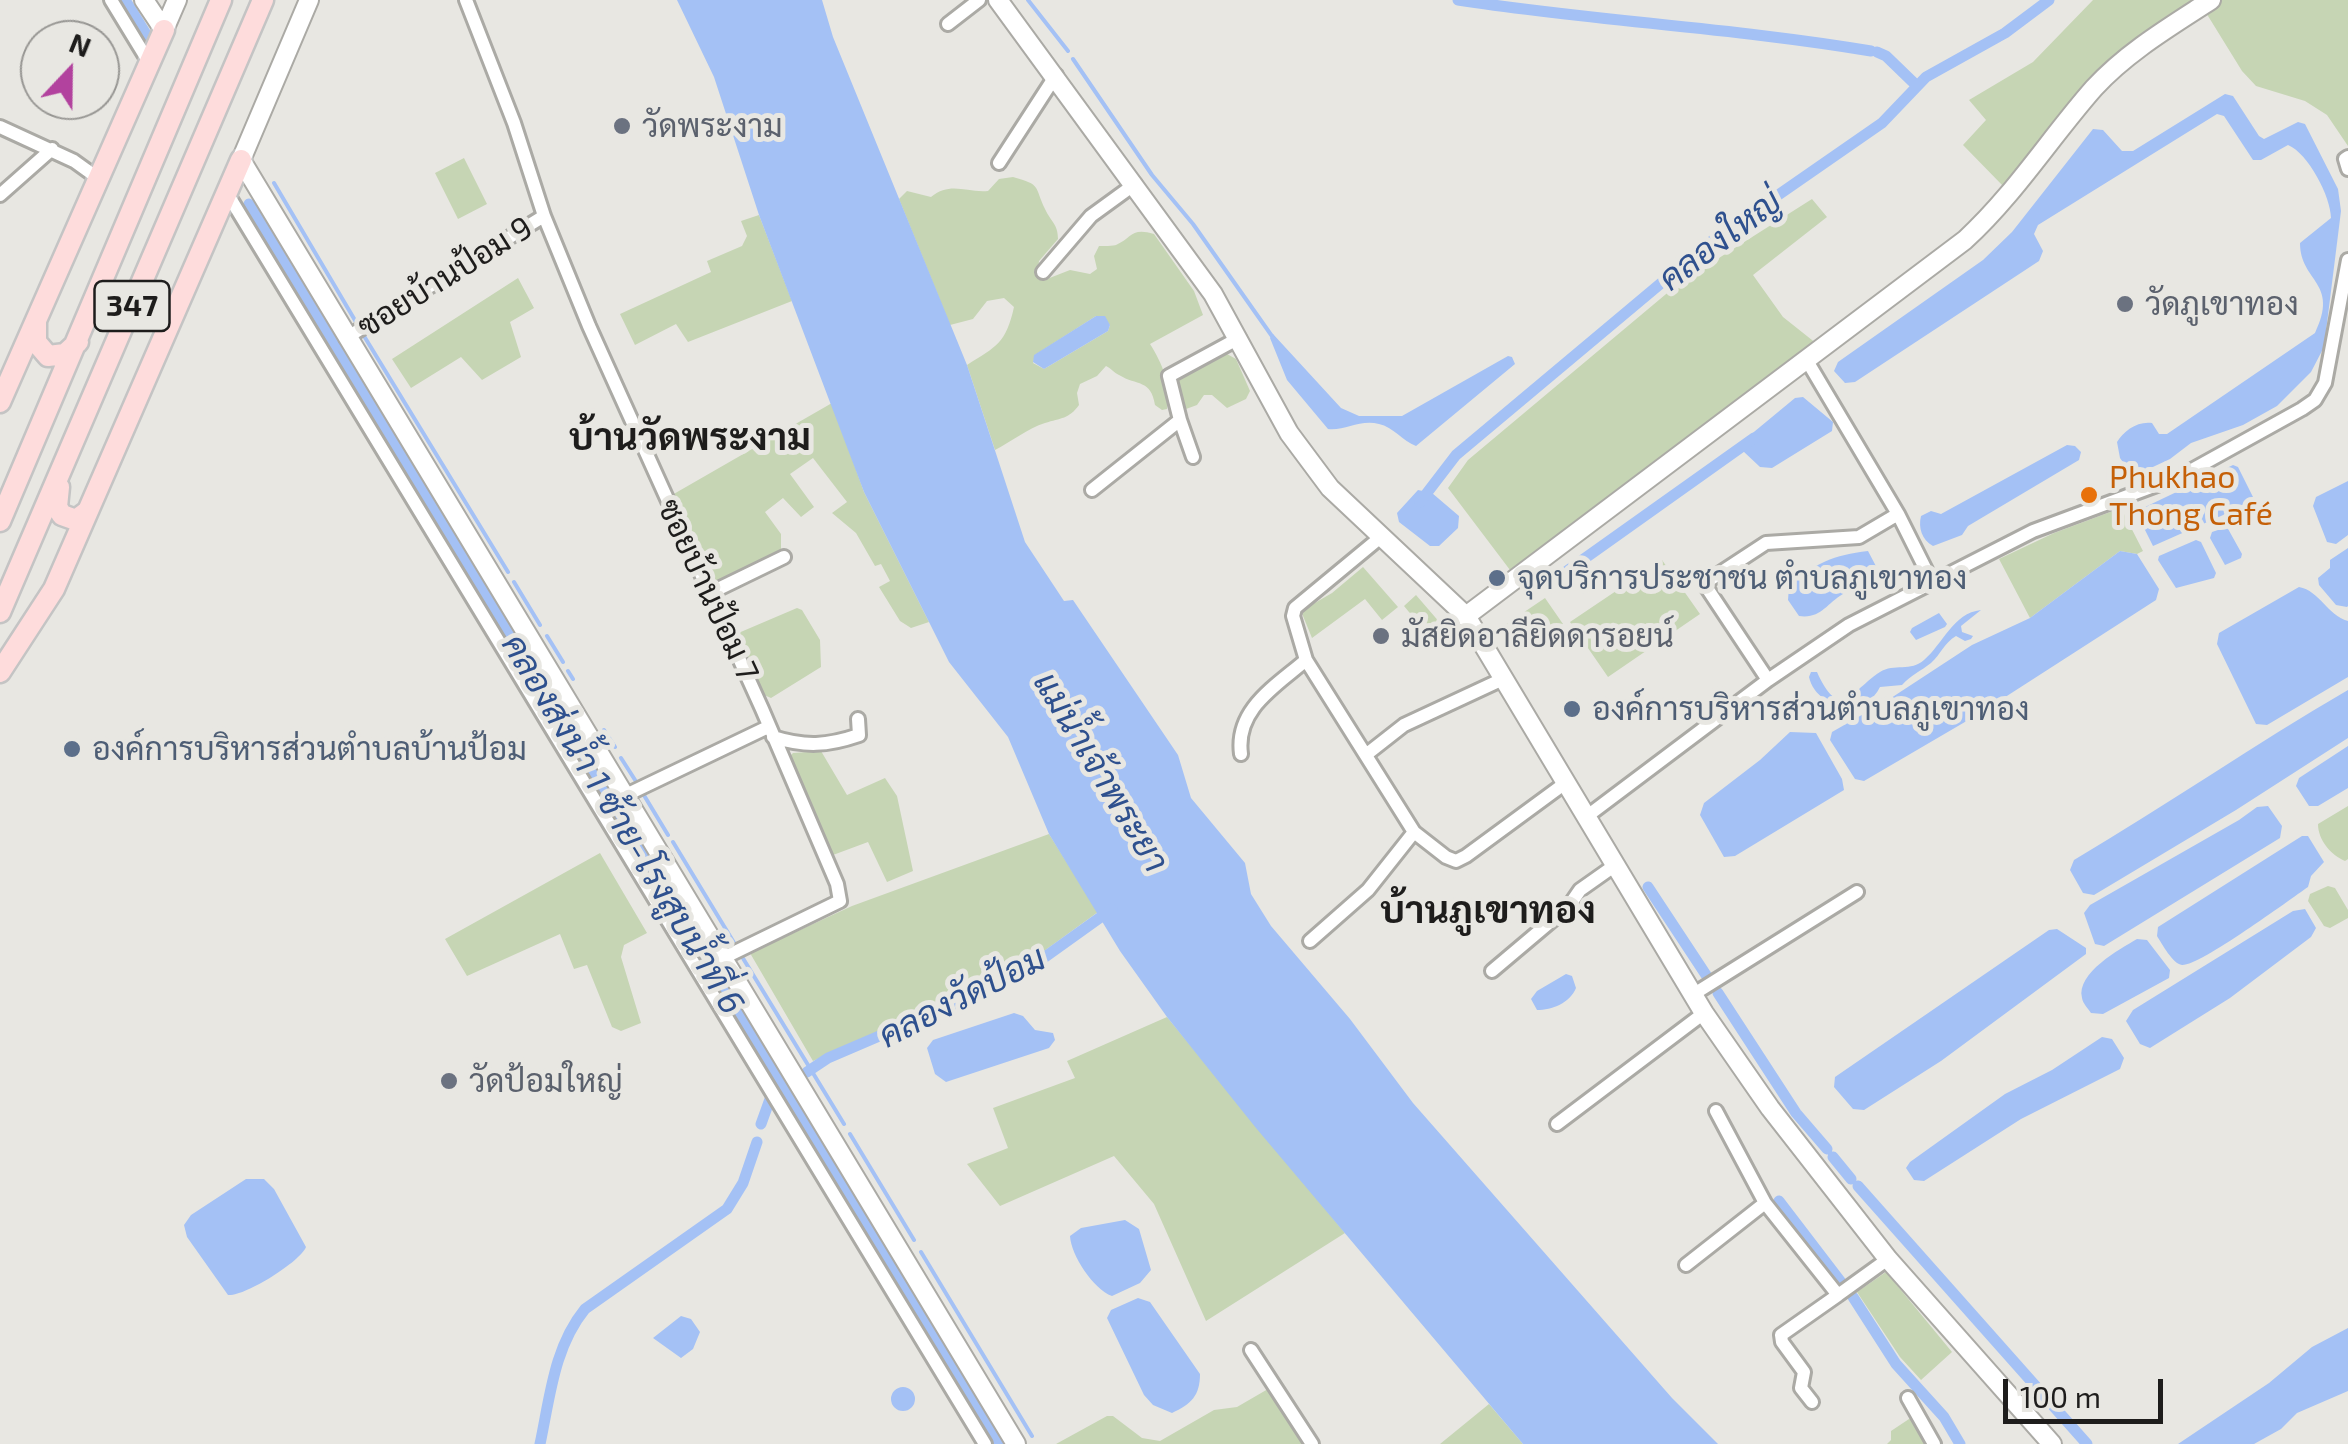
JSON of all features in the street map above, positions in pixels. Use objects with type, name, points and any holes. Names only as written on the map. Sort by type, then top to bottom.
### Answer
[{"type":"main road","name":"347","points":[[0,521],[221,0]]},
{"type":"main road","name":"347","points":[[0,612],[263,0]]},
{"type":"main road","points":[[0,402],[164,30]]},
{"type":"main road","points":[[0,672],[54,589],[241,160]]},
{"type":"main road","points":[[36,314],[36,342],[42,352],[60,356],[78,342]]},
{"type":"main road","points":[[61,470],[59,512],[76,520],[88,511]]},
{"type":"street","points":[[111,0],[150,64]]},
{"type":"street","points":[[144,0],[164,30]]},
{"type":"street","points":[[164,30],[176,0]]},
{"type":"street","points":[[309,0],[241,160],[723,958],[731,998],[926,1322],[985,1444]]},
{"type":"street","name":"ซอยบ้านป้อม 7","points":[[466,0],[514,123],[544,216],[589,326],[837,884],[840,901],[723,958]]},
{"type":"street","points":[[948,24],[979,0]]},
{"type":"street","points":[[998,0],[1214,294],[1289,434],[1330,488],[1466,616],[1704,1012],[1770,1108],[1888,1260],[2052,1444]]},
{"type":"street","points":[[1466,616],[1965,240],[2011,195],[2093,89],[2114,68],[2211,0]]},
{"type":"street","points":[[999,164],[1056,75]]},
{"type":"street","points":[[0,127],[52,150],[99,179]]},
{"type":"street","points":[[0,194],[52,150]]},
{"type":"street","points":[[1043,272],[1091,216],[1135,184]]},
{"type":"street","points":[[227,193],[731,998],[926,1322],[1016,1444]]},
{"type":"street","name":"ซอยบ้านป้อม 9","points":[[346,338],[544,216]]},
{"type":"street","points":[[1586,817],[1768,680],[1849,625],[2054,522],[2181,476],[2244,444],[2315,400],[2325,384],[2348,260]]},
{"type":"street","points":[[1193,457],[1169,376],[1238,338]]},
{"type":"street","points":[[1806,360],[1898,514],[1932,582]]},
{"type":"street","points":[[1092,490],[1180,420]]},
{"type":"street","points":[[1768,680],[1706,585],[1708,581],[1766,543],[1859,537],[1898,514]]},
{"type":"street","points":[[1382,536],[1295,608],[1293,616],[1306,660],[1414,832],[1456,861],[1564,784]]},
{"type":"street","points":[[710,593],[784,556]]},
{"type":"street","points":[[1240,754],[1239,740],[1248,713],[1306,660]]},
{"type":"street","points":[[1367,754],[1404,725],[1505,678]]},
{"type":"street","points":[[624,796],[771,732],[794,744],[827,745],[859,735],[858,720]]},
{"type":"street","points":[[1310,941],[1368,890],[1414,832]]},
{"type":"street","points":[[1492,970],[1569,906],[1580,890],[1614,866]]},
{"type":"street","points":[[1694,994],[1857,892]]},
{"type":"street","points":[[1558,1124],[1704,1012]]},
{"type":"street","points":[[1716,1111],[1765,1203],[1838,1295]]},
{"type":"street","points":[[1686,1264],[1765,1203]]},
{"type":"street","points":[[1812,1402],[1801,1388],[1804,1372],[1782,1342],[1782,1335],[1888,1260]]},
{"type":"street","points":[[1251,1350],[1312,1444]]},
{"type":"street","points":[[1908,1398],[1934,1444]]},
{"type":"green space","points":[[2093,0],[2348,0],[2348,146],[2327,115],[2305,101],[2256,86],[2242,71],[2200,3],[2120,58],[2004,187],[1963,145],[1986,120],[1969,100],[2033,62]]},
{"type":"green space","points":[[464,158],[487,204],[458,219],[435,173]]},
{"type":"green space","points":[[1013,177],[1033,185],[1055,226],[1058,239],[1039,261],[1038,270],[1047,279],[1070,270],[1090,274],[1097,269],[1094,256],[1099,246],[1116,245],[1136,233],[1154,234],[1194,291],[1203,315],[1150,344],[1165,375],[1167,409],[1155,405],[1147,387],[1106,366],[1097,376],[1080,384],[1079,405],[1072,413],[1032,428],[995,450],[967,365],[999,342],[1008,329],[1014,307],[1004,298],[987,301],[973,319],[950,325],[899,199],[907,191],[931,197],[952,189],[988,191],[999,179]],"holes":[[[1096,316],[1110,325],[1108,331],[1044,369],[1033,363],[1035,355]]]},
{"type":"green space","points":[[1812,199],[1827,217],[1753,275],[1783,317],[1817,344],[1510,570],[1448,488],[1468,460],[1678,284]]},
{"type":"green space","points":[[759,215],[792,301],[688,342],[676,324],[635,345],[620,314],[711,272],[707,261],[742,246],[747,236],[741,221]]},
{"type":"green space","points":[[518,278],[534,308],[510,322],[521,357],[482,380],[461,357],[411,388],[392,359]]},
{"type":"green space","points":[[1227,354],[1236,359],[1250,391],[1246,399],[1227,408],[1212,395],[1204,395],[1197,405],[1186,409],[1175,383],[1183,372]]},
{"type":"green space","points":[[832,403],[864,492],[929,622],[911,628],[900,621],[879,587],[890,581],[881,564],[875,566],[856,533],[832,513],[847,502],[813,458],[790,474],[814,507],[801,517],[783,498],[765,512],[781,534],[781,552],[714,585],[672,495]]},
{"type":"green space","points":[[2121,508],[2143,551],[2120,551],[2030,618],[1999,559]]},
{"type":"green space","points":[[1662,560],[1700,614],[1608,677],[1570,622]]},
{"type":"green space","points":[[1363,567],[1398,607],[1382,620],[1365,599],[1312,638],[1301,611],[1332,593]]},
{"type":"green space","points":[[1416,595],[1441,624],[1428,635],[1404,606]]},
{"type":"green space","points":[[1545,598],[1563,624],[1523,651],[1505,625]]},
{"type":"green space","points":[[797,608],[820,640],[821,667],[771,698],[764,695],[736,634]]},
{"type":"green space","points":[[821,751],[847,795],[885,778],[897,796],[913,871],[887,882],[868,842],[833,855],[790,756]]},
{"type":"green space","points":[[2348,806],[2345,861],[2326,846],[2318,824]]},
{"type":"green space","points":[[1049,834],[1098,912],[1015,972],[813,1061],[750,953],[852,906]]},
{"type":"green space","points":[[600,853],[647,933],[624,945],[621,957],[641,1023],[621,1031],[612,1027],[587,965],[574,969],[560,934],[467,976],[445,939]]},
{"type":"green space","points":[[2328,886],[2335,888],[2348,910],[2348,918],[2330,928],[2324,926],[2308,901],[2310,894]]},
{"type":"green space","points":[[1167,1017],[1345,1233],[1206,1321],[1154,1204],[1114,1156],[1000,1206],[967,1164],[1008,1148],[993,1108],[1075,1078],[1067,1061]]},
{"type":"green space","points":[[1886,1272],[1952,1352],[1921,1380],[1900,1357],[1857,1292]]},
{"type":"green space","points":[[1268,1389],[1304,1444],[1056,1444],[1107,1416],[1113,1416],[1142,1438],[1160,1441],[1214,1410],[1237,1407]]},
{"type":"green space","points":[[1489,1404],[1523,1444],[1440,1444]]},
{"type":"green space","points":[[1912,1417],[1926,1444],[1887,1444],[1891,1431]]},
{"type":"water","name":"แม่น้ำเจ้าพระยา","points":[[677,0],[822,0],[833,37],[967,365],[1025,542],[1064,601],[1073,600],[1178,755],[1191,798],[1245,863],[1251,894],[1271,926],[1350,1019],[1413,1103],[1672,1398],[1718,1444],[1523,1444],[1167,1017],[1120,951],[1049,834],[1008,737],[949,662],[864,492],[759,215],[714,77]]},
{"type":"water","points":[[2225,94],[2233,96],[2264,139],[2298,122],[2305,124],[2338,189],[2341,211],[2324,347],[2311,372],[2277,406],[2243,425],[2191,443],[2170,459],[2140,473],[2129,471],[2120,458],[2117,442],[2127,431],[2152,423],[2159,434],[2167,434],[2315,333],[2322,316],[2321,292],[2306,266],[2300,243],[2331,218],[2317,177],[2303,157],[2288,145],[2261,160],[2253,160],[2224,116],[2217,114],[2038,225],[2034,234],[2043,251],[2039,261],[1855,382],[1845,383],[1834,371],[1838,362],[1983,260],[2012,232],[2093,129],[2103,130],[2122,151],[2133,151]]},
{"type":"water","points":[[1096,316],[1105,316],[1110,325],[1108,331],[1044,369],[1033,362],[1034,355]]},
{"type":"water","points":[[1273,334],[1341,408],[1359,416],[1402,416],[1508,356],[1515,364],[1416,446],[1379,424],[1328,429],[1287,380],[1270,338]]},
{"type":"water","points":[[1803,397],[1833,422],[1832,431],[1772,468],[1760,467],[1743,451],[1743,441],[1795,398]]},
{"type":"water","points":[[2067,445],[2081,452],[2079,460],[1968,526],[1962,535],[1933,546],[1924,537],[1921,516],[1931,511],[1941,514]]},
{"type":"water","points":[[2233,465],[2238,467],[2256,503],[2253,507],[2230,512],[2153,546],[2139,518],[2143,508]]},
{"type":"water","points":[[2348,481],[2348,535],[2336,544],[2327,542],[2313,506],[2316,497]]},
{"type":"water","points":[[1418,490],[1432,493],[1459,516],[1458,528],[1439,546],[1430,546],[1399,522],[1397,513]]},
{"type":"water","points":[[2227,527],[2242,554],[2225,565],[2210,538],[2212,532]]},
{"type":"water","points":[[2196,540],[2201,542],[2216,573],[2214,578],[2176,588],[2159,556]]},
{"type":"water","points":[[2348,548],[2347,607],[2336,605],[2319,585],[2318,578],[2330,568],[2330,560]]},
{"type":"water","points":[[1868,551],[1878,570],[1818,613],[1799,616],[1788,600],[1789,587],[1825,562]]},
{"type":"water","points":[[2120,551],[2137,554],[2159,589],[2156,600],[1982,712],[1864,781],[1855,779],[1830,740],[1832,732],[1972,645],[2030,618]]},
{"type":"water","points":[[2299,587],[2313,593],[2334,614],[2348,621],[2348,677],[2267,725],[2256,724],[2217,644],[2219,633]]},
{"type":"water","points":[[1981,610],[1961,626],[1962,632],[1973,636],[1971,639],[1965,641],[1956,636],[1931,663],[1902,685],[1880,687],[1864,703],[1842,706],[1813,688],[1809,677],[1811,672],[1817,672],[1833,696],[1847,698],[1885,669],[1919,664],[1956,623]]},
{"type":"water","points":[[1939,613],[1947,624],[1945,627],[1916,640],[1910,632],[1912,628]]},
{"type":"water","points":[[2348,690],[2348,738],[2094,895],[2083,893],[2070,870],[2074,860]]},
{"type":"water","points":[[1790,732],[1816,733],[1842,779],[1844,790],[1735,856],[1724,857],[1700,815],[1704,803]]},
{"type":"water","points":[[2348,746],[2348,788],[2318,806],[2309,806],[2296,786],[2299,778]]},
{"type":"water","points":[[2268,806],[2282,826],[2280,838],[2104,946],[2095,944],[2084,913],[2090,905],[2257,807]]},
{"type":"water","points":[[2302,836],[2308,836],[2324,862],[2311,876],[2308,887],[2207,955],[2182,965],[2171,957],[2157,936],[2158,927]]},
{"type":"water","points":[[2305,909],[2316,928],[2311,937],[2230,998],[2150,1048],[2140,1044],[2126,1021],[2133,1010],[2293,911]]},
{"type":"water","points":[[2057,929],[2086,948],[2086,954],[1941,1061],[1864,1110],[1853,1109],[1834,1087],[1835,1077],[2049,930]]},
{"type":"water","points":[[2137,939],[2147,940],[2170,970],[2169,978],[2103,1014],[2091,1013],[2082,998],[2086,980],[2101,963]]},
{"type":"water","points":[[1566,974],[1572,976],[1576,988],[1569,998],[1560,1005],[1537,1010],[1531,999],[1537,991]]},
{"type":"water","points":[[1014,1013],[1023,1016],[1035,1030],[1053,1033],[1055,1040],[1049,1048],[946,1082],[935,1074],[927,1048],[933,1040]]},
{"type":"water","points":[[2102,1037],[2112,1039],[2124,1058],[2120,1069],[2021,1119],[1924,1181],[1914,1180],[1906,1168],[1910,1162],[2005,1094],[2052,1070]]},
{"type":"water","points":[[246,1179],[264,1179],[274,1189],[306,1247],[271,1277],[228,1295],[187,1237],[184,1225],[191,1215]]},
{"type":"water","points":[[1125,1220],[1139,1229],[1151,1270],[1140,1283],[1112,1296],[1084,1270],[1070,1236],[1081,1228]]},
{"type":"water","points":[[1138,1298],[1150,1302],[1200,1374],[1193,1398],[1172,1413],[1153,1405],[1144,1395],[1107,1318],[1111,1310]]},
{"type":"water","points":[[681,1316],[691,1319],[700,1332],[693,1349],[681,1358],[653,1338]]},
{"type":"water","points":[[2348,1328],[2348,1391],[2297,1413],[2281,1429],[2254,1444],[2178,1444],[2269,1383],[2312,1347]]},
{"type":"water","points":[[903,1387],[915,1399],[903,1411],[891,1399]]},
{"type":"waterway","name":"คลองส่งน้ำ 1 ซ้าย-โรงสูบน้ำที่ 6","points":[[125,0],[149,39]]},
{"type":"waterway","points":[[1028,0],[1068,51]]},
{"type":"waterway","points":[[1458,0],[1871,51]]},
{"type":"waterway","name":"คลองใหญ่","points":[[1420,502],[1456,455],[1709,243],[1882,123],[1926,77],[2005,33],[2049,0]]},
{"type":"waterway","points":[[1877,52],[1917,86]]},
{"type":"waterway","points":[[1073,59],[1152,175],[1193,224],[1274,339]]},
{"type":"waterway","points":[[274,183],[356,322]]},
{"type":"waterway","name":"คลองส่งน้ำ 1 ซ้าย-โรงสูบน้ำที่ 6","points":[[249,204],[998,1444]]},
{"type":"waterway","points":[[364,336],[508,572]]},
{"type":"waterway","points":[[1567,571],[1754,438]]},
{"type":"waterway","points":[[514,582],[540,625]]},
{"type":"waterway","points":[[547,636],[563,662]]},
{"type":"waterway","points":[[568,671],[573,679]]},
{"type":"waterway","points":[[604,730],[615,747]]},
{"type":"waterway","points":[[621,758],[637,783]]},
{"type":"waterway","points":[[642,792],[668,835]]},
{"type":"waterway","points":[[673,842],[736,946]]},
{"type":"waterway","points":[[1648,887],[1710,981]]},
{"type":"waterway","name":"คลองวัดป้อม","points":[[807,1072],[828,1058],[1017,977],[1112,909]]},
{"type":"waterway","points":[[741,955],[844,1124]]},
{"type":"waterway","points":[[1718,993],[1796,1113],[1827,1149]]},
{"type":"waterway","name":"คลองวัดป้อม","points":[[761,1124],[770,1099]]},
{"type":"waterway","points":[[850,1134],[914,1240]]},
{"type":"waterway","name":"คลองวัดป้อม","points":[[540,1444],[560,1356],[585,1309],[727,1209],[743,1183],[757,1142]]},
{"type":"waterway","points":[[1833,1157],[1851,1179]]},
{"type":"waterway","points":[[1858,1186],[2087,1444]]},
{"type":"waterway","points":[[1779,1201],[1844,1286]]},
{"type":"waterway","points":[[921,1252],[1032,1436]]},
{"type":"waterway","points":[[1853,1297],[1896,1364],[1944,1417],[1960,1444]]},
{"type":"place","name":"วัดพระงาม","points":[[622,126]]},
{"type":"place","name":"วัดภูเขาทอง","points":[[2125,304]]},
{"type":"place","name":"Phukhao Thong Café","points":[[2089,495]]},
{"type":"place","name":"จุดบริการประชาชน ตำบลภูเขาทอง","points":[[1497,578]]},
{"type":"place","name":"มัสยิดอาลียิดดารอยน์","points":[[1381,636]]},
{"type":"place","name":"องค์การบริหารส่วนตำบลภูเขาทอง","points":[[1572,709]]},
{"type":"place","name":"องค์การบริหารส่วนตำบลบ้านป้อม","points":[[72,749]]},
{"type":"place","name":"วัดป้อมใหญ่","points":[[449,1081]]},
{"type":"district","name":"บ้านวัดพระงาม","points":[[690,437]]},
{"type":"district","name":"บ้านภูเขาทอง","points":[[1488,910]]}]
